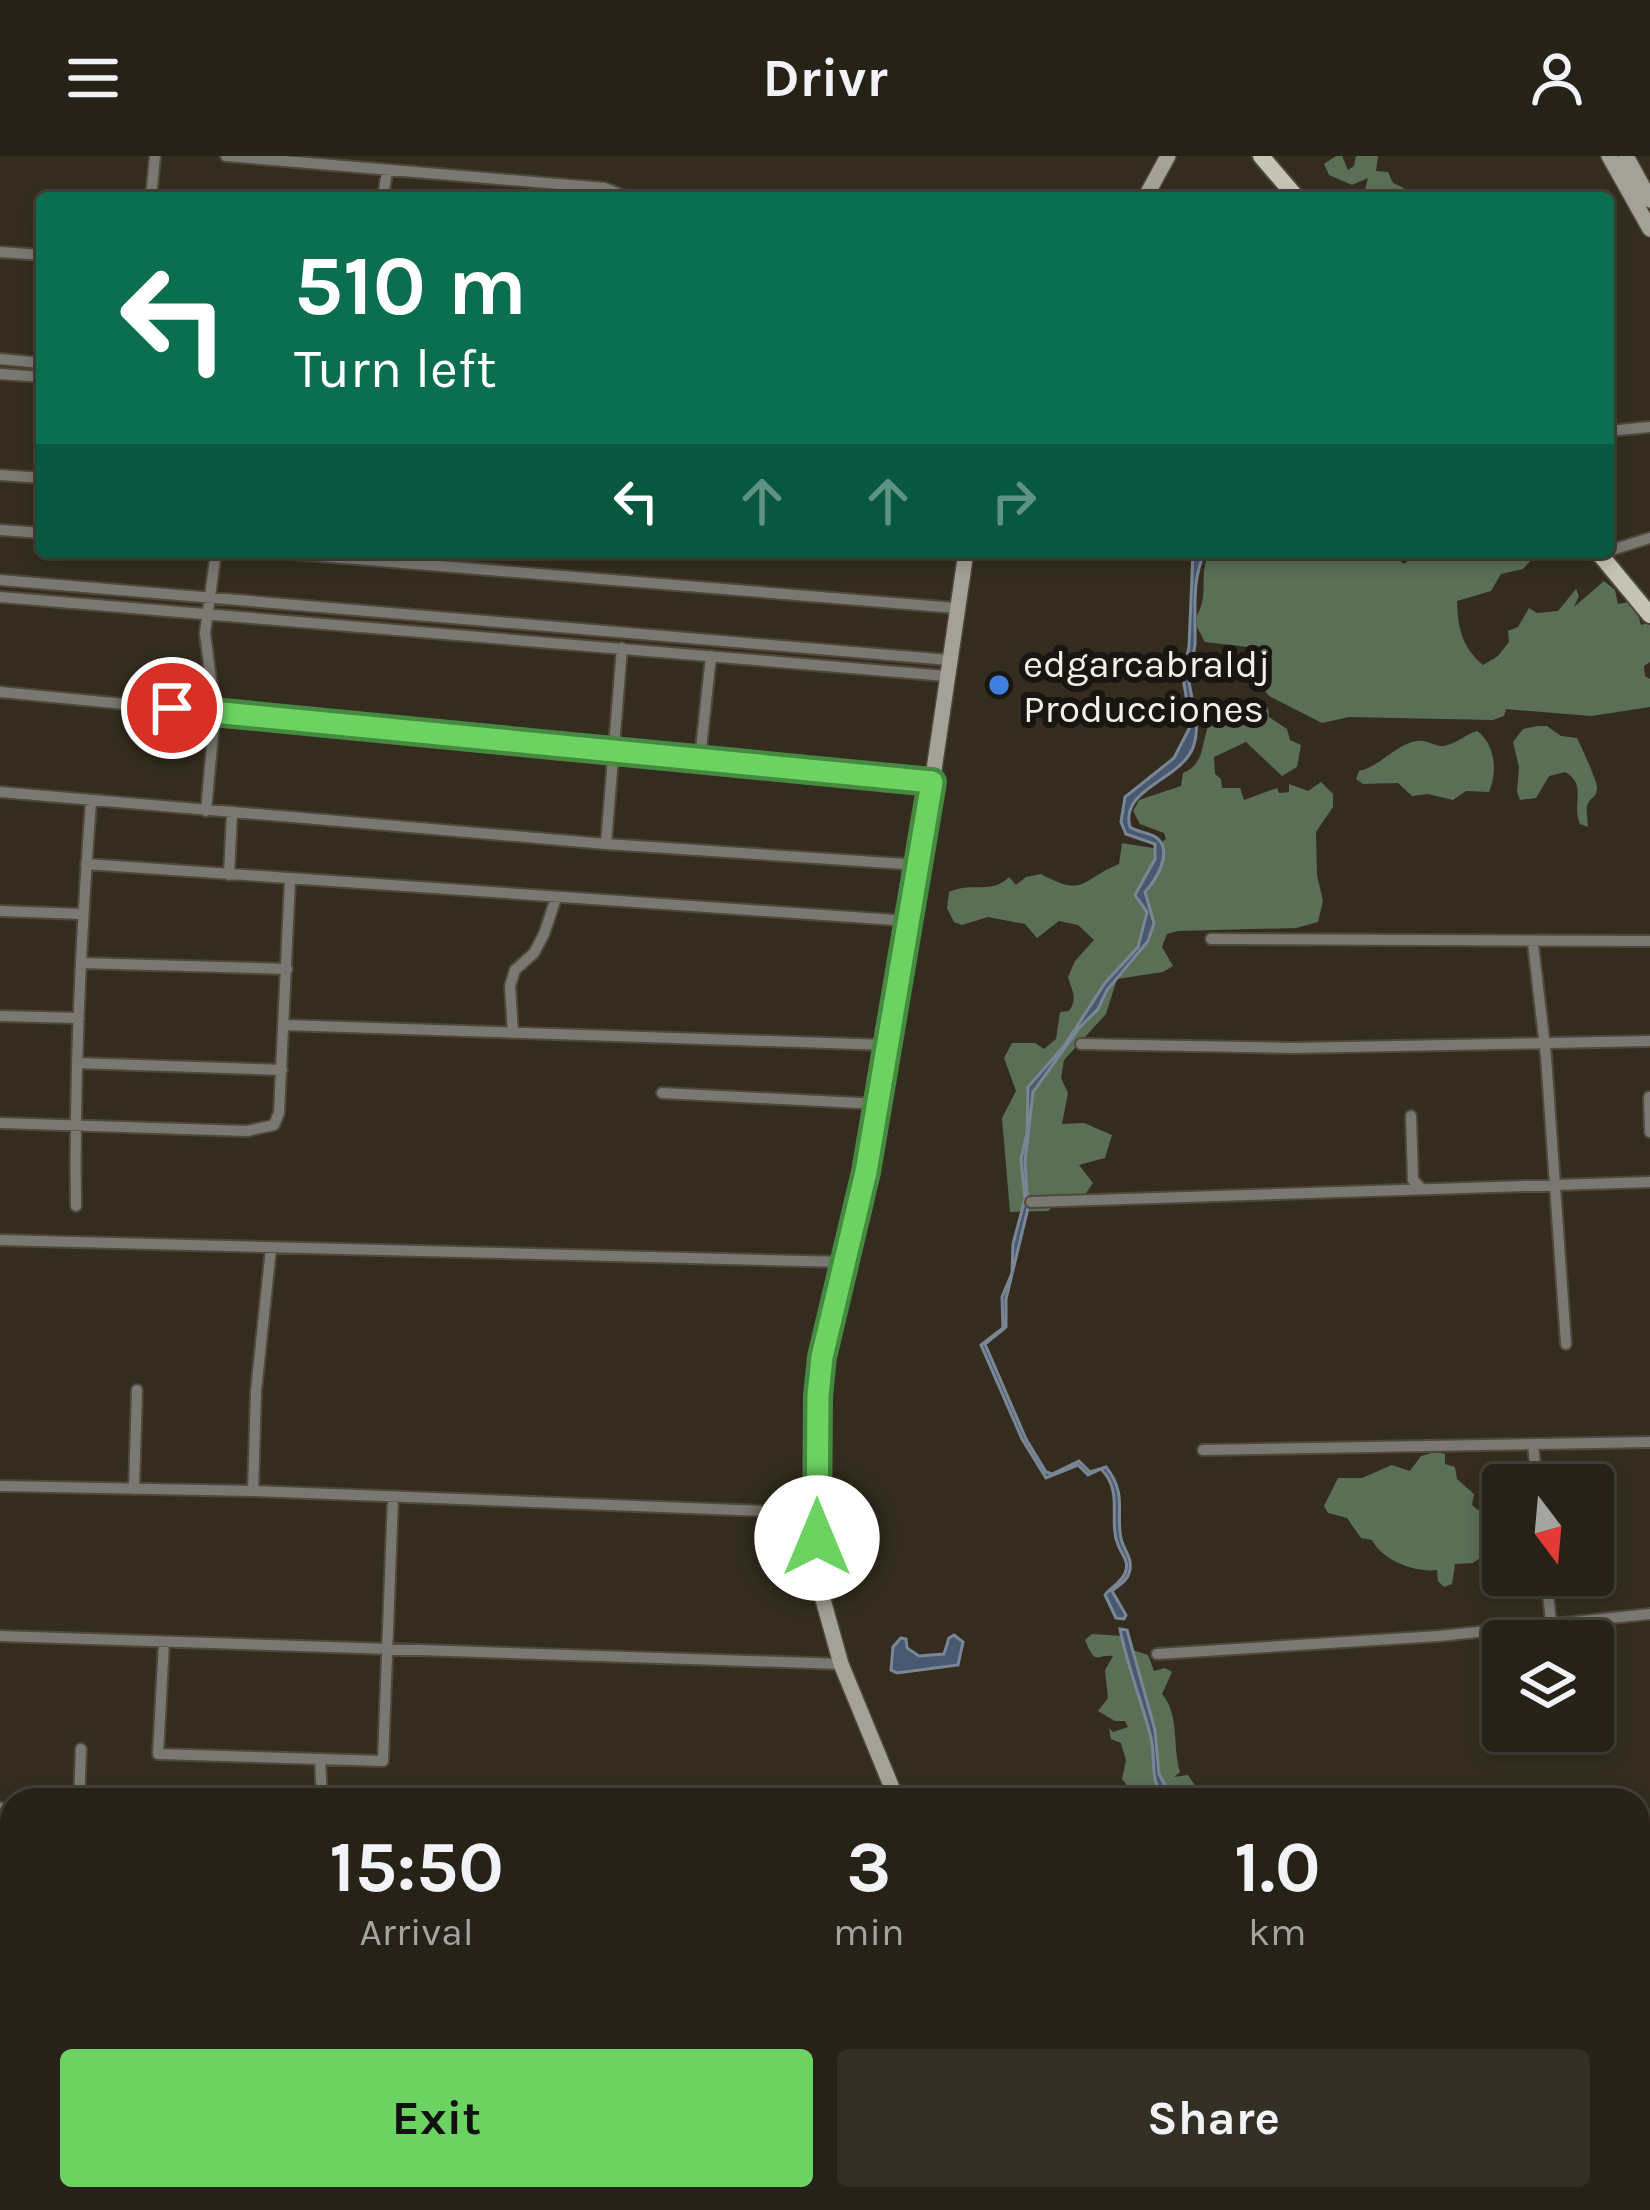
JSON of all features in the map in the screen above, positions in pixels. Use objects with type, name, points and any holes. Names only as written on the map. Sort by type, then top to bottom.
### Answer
[{"type":"main road","points":[[1147,192],[1168,156]]},
{"type":"main road","points":[[1609,156],[1650,229]]},
{"type":"main road","points":[[1626,156],[1650,200]]},
{"type":"main road","points":[[1264,157],[1292,192]]},
{"type":"main road","points":[[892,1788],[841,1664],[822,1596],[816,1513],[818,1396],[830,1312],[866,1172],[920,865],[965,558]]},
{"type":"main road","points":[[1607,558],[1650,615]]},
{"type":"street","points":[[152,192],[155,156]]},
{"type":"street","points":[[226,156],[595,192]]},
{"type":"street","points":[[384,192],[386,171]]},
{"type":"street","points":[[0,252],[36,255]]},
{"type":"street","points":[[0,359],[36,362]]},
{"type":"street","points":[[0,374],[36,377]]},
{"type":"street","points":[[1614,430],[1650,427]]},
{"type":"street","points":[[0,475],[36,478]]},
{"type":"street","points":[[0,530],[36,533]]},
{"type":"street","points":[[1614,548],[1650,538]]},
{"type":"street","points":[[206,811],[215,712],[205,633],[215,558]]},
{"type":"street","points":[[343,558],[956,608]]},
{"type":"street","points":[[0,580],[947,668]]},
{"type":"street","points":[[0,597],[712,656],[947,668]]},
{"type":"street","points":[[606,844],[622,648]]},
{"type":"street","points":[[700,758],[712,656]]},
{"type":"street","points":[[0,692],[932,782]]},
{"type":"street","points":[[0,792],[606,844],[920,865]]},
{"type":"street","points":[[76,1206],[82,914],[92,802]]},
{"type":"street","points":[[230,875],[232,813]]},
{"type":"street","points":[[86,864],[910,921]]},
{"type":"street","points":[[0,1123],[247,1131],[274,1124],[282,1070],[290,880]]},
{"type":"street","points":[[513,1033],[510,986],[515,970],[534,953],[556,898]]},
{"type":"street","points":[[0,911],[82,914]]},
{"type":"street","points":[[1210,939],[1650,941]]},
{"type":"street","points":[[1533,944],[1566,1344]]},
{"type":"street","points":[[81,963],[286,969]]},
{"type":"street","points":[[0,1016],[79,1018]]},
{"type":"street","points":[[284,1025],[887,1045]]},
{"type":"street","points":[[1081,1044],[1292,1048],[1650,1041]]},
{"type":"street","points":[[77,1063],[282,1070]]},
{"type":"street","points":[[662,1093],[878,1104]]},
{"type":"street","points":[[1648,1097],[1650,1132]]},
{"type":"street","points":[[1411,1116],[1413,1180],[1423,1189]]},
{"type":"street","points":[[1031,1202],[1650,1182]]},
{"type":"street","points":[[0,1240],[843,1262]]},
{"type":"street","points":[[253,1491],[256,1391],[271,1248]]},
{"type":"street","points":[[134,1489],[136,1390]]},
{"type":"street","points":[[1203,1450],[1650,1442],[1650,1452]]},
{"type":"street","points":[[1533,1444],[1535,1464]]},
{"type":"street","points":[[0,1486],[816,1513]]},
{"type":"street","points":[[164,1642],[158,1754],[383,1761],[393,1497]]},
{"type":"street","points":[[1596,1620],[1650,1614]]},
{"type":"street","points":[[1157,1654],[1482,1630]]},
{"type":"street","points":[[0,1636],[841,1664]]},
{"type":"street","points":[[80,1788],[82,1749]]},
{"type":"street","points":[[320,1759],[321,1788]]},
{"type":"green space","points":[[1342,156],[1348,170],[1356,156],[1378,156],[1376,171],[1388,172],[1404,192],[1364,192],[1368,178],[1352,185],[1329,175],[1324,164]]},
{"type":"green space","points":[[1387,558],[1404,564],[1412,558],[1532,558],[1523,569],[1501,574],[1491,591],[1457,601],[1465,644],[1483,665],[1498,656],[1509,642],[1508,631],[1518,627],[1529,608],[1537,613],[1558,611],[1576,589],[1579,596],[1574,607],[1604,581],[1615,590],[1618,604],[1634,601],[1641,625],[1650,622],[1650,662],[1644,666],[1650,679],[1650,707],[1591,716],[1506,709],[1504,716],[1493,720],[1349,717],[1322,723],[1269,696],[1248,647],[1205,642],[1197,615],[1207,559]]},
{"type":"green space","points":[[1261,703],[1269,717],[1287,729],[1290,740],[1301,745],[1297,767],[1282,776],[1246,742],[1214,757],[1215,774],[1222,788],[1240,788],[1244,800],[1277,788],[1279,793],[1289,792],[1289,784],[1308,791],[1321,782],[1333,794],[1333,807],[1316,832],[1323,901],[1318,922],[1296,928],[1167,934],[1162,947],[1173,966],[1117,979],[1106,1014],[1064,1060],[1061,1078],[1068,1093],[1062,1124],[1084,1123],[1112,1135],[1105,1158],[1079,1165],[1093,1183],[1080,1202],[1055,1204],[1048,1211],[1010,1212],[1002,1118],[1016,1091],[1004,1058],[1012,1043],[1035,1043],[1044,1049],[1056,1039],[1060,1012],[1069,1011],[1073,1002],[1068,977],[1094,940],[1078,925],[1059,921],[1037,938],[1025,924],[988,917],[962,925],[954,922],[947,908],[949,892],[996,885],[1009,877],[1016,885],[1041,874],[1075,886],[1119,864],[1122,843],[1153,848],[1166,839],[1164,833],[1140,824],[1133,811],[1139,800],[1181,786],[1183,773],[1200,756],[1212,718],[1220,716],[1226,721],[1238,717],[1247,706]]},
{"type":"green space","points":[[1538,726],[1577,738],[1597,787],[1587,806],[1588,827],[1580,824],[1576,783],[1565,772],[1549,776],[1536,798],[1520,800],[1513,742],[1523,729]]},
{"type":"green space","points":[[1477,731],[1493,758],[1489,792],[1466,791],[1453,800],[1412,796],[1398,783],[1363,784],[1356,779],[1359,771],[1412,742],[1445,746]]},
{"type":"green space","points":[[1445,1454],[1445,1464],[1455,1467],[1457,1479],[1474,1494],[1472,1505],[1478,1510],[1482,1504],[1482,1557],[1473,1563],[1455,1564],[1452,1584],[1444,1587],[1437,1570],[1391,1559],[1372,1540],[1361,1538],[1347,1518],[1328,1513],[1324,1506],[1338,1478],[1362,1478],[1392,1465],[1410,1471],[1421,1456]]},
{"type":"green space","points":[[1092,1634],[1123,1636],[1126,1648],[1148,1655],[1154,1671],[1165,1668],[1172,1672],[1162,1694],[1173,1721],[1180,1772],[1174,1777],[1188,1775],[1197,1788],[1129,1788],[1122,1779],[1126,1760],[1109,1728],[1113,1732],[1128,1727],[1125,1721],[1098,1711],[1108,1698],[1105,1670],[1113,1656],[1094,1656],[1085,1640]]},
{"type":"water","points":[[1193,558],[1203,558],[1196,585],[1189,676],[1196,720],[1194,745],[1178,767],[1143,793],[1129,814],[1130,827],[1157,838],[1164,851],[1158,874],[1145,892],[1154,923],[1148,941],[1033,1092],[1025,1161],[1028,1208],[1006,1299],[1006,1327],[985,1344],[1026,1439],[1046,1472],[1052,1474],[1079,1461],[1090,1472],[1106,1467],[1113,1477],[1120,1533],[1130,1565],[1126,1579],[1112,1591],[1124,1619],[1116,1618],[1105,1595],[1127,1565],[1115,1536],[1114,1496],[1108,1478],[1101,1469],[1088,1475],[1078,1465],[1046,1478],[1022,1439],[981,1345],[1003,1328],[1002,1297],[1012,1273],[1013,1244],[1025,1199],[1021,1159],[1028,1087],[1064,1046],[1105,983],[1138,947],[1147,912],[1135,895],[1155,859],[1155,844],[1126,834],[1121,822],[1125,797],[1174,758],[1191,725],[1183,678]]},
{"type":"water","points":[[1120,1629],[1127,1630],[1155,1730],[1159,1774],[1167,1788],[1159,1788],[1156,1781],[1150,1734]]},
{"type":"water","points":[[954,1635],[963,1642],[958,1665],[891,1670],[893,1647],[901,1638],[919,1656],[944,1654]]},
{"type":"place","name":"edgarcabraldj Producciones","points":[[999,685]]},
{"type":"route","points":[[172,708],[932,782],[866,1172],[822,1357],[817,1538]]}]
